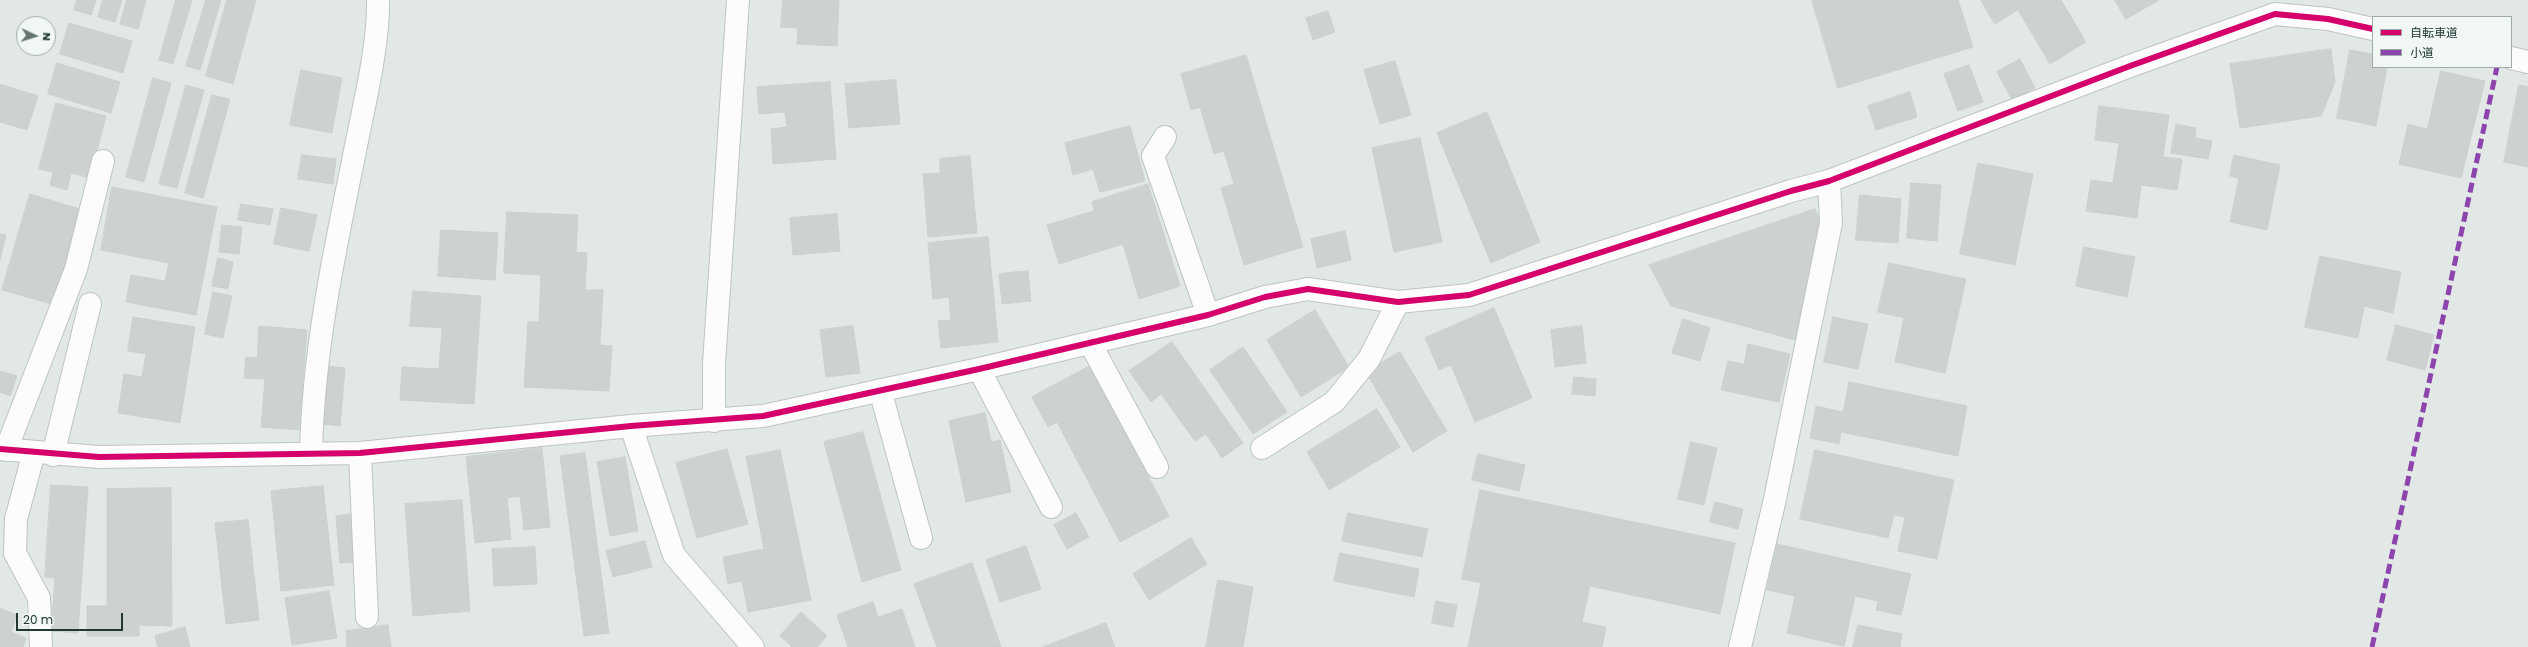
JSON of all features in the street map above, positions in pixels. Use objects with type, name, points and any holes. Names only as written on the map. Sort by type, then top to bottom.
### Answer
[{"type":"street","points":[[311,454],[312,408],[325,299],[360,123],[378,19],[378,0]]},
{"type":"street","points":[[714,421],[714,364],[738,0]]},
{"type":"street","points":[[103,161],[76,269],[3,449],[99,457],[360,453],[631,426],[714,421],[763,416],[979,369],[1208,315],[1265,297],[1308,289],[1398,302],[1469,294],[1791,191],[1828,181],[2130,66],[2275,5],[2372,29]]},
{"type":"street","points":[[2512,58],[2528,62]]},
{"type":"street","points":[[1165,137],[1153,156],[1208,315]]},
{"type":"street","points":[[1740,647],[1775,499],[1831,223],[1828,181]]},
{"type":"street","points":[[1262,448],[1334,402],[1369,359],[1398,302]]},
{"type":"street","points":[[41,647],[39,598],[15,553],[16,519],[43,453],[90,304]]},
{"type":"street","points":[[1090,343],[1157,467]]},
{"type":"street","points":[[979,369],[1051,507]]},
{"type":"street","points":[[880,390],[921,538]]},
{"type":"street","points":[[631,426],[674,554],[753,647]]},
{"type":"street","points":[[360,453],[367,617]]},
{"type":"building","points":[[77,0],[96,0],[91,15],[74,10]]},
{"type":"building","points":[[103,0],[122,0],[115,22],[98,17]]},
{"type":"building","points":[[127,0],[146,0],[138,29],[120,24]]},
{"type":"building","points":[[176,0],[192,0],[173,64],[159,60]]},
{"type":"building","points":[[206,0],[221,0],[200,70],[186,66]]},
{"type":"building","points":[[227,0],[256,0],[233,84],[206,76]]},
{"type":"building","points":[[783,0],[839,0],[837,46],[797,44],[798,28],[781,27]]},
{"type":"building","points":[[1812,0],[1958,0],[1973,47],[1838,88]]},
{"type":"building","points":[[1981,0],[2061,0],[2086,42],[2050,64],[2018,10],[1995,24]]},
{"type":"building","points":[[2115,0],[2159,0],[2126,19]]},
{"type":"building","points":[[1328,11],[1335,32],[1313,40],[1306,18]]},
{"type":"building","points":[[69,23],[132,41],[123,73],[60,54]]},
{"type":"building","points":[[2331,49],[2335,82],[2321,116],[2240,128],[2230,64]]},
{"type":"building","points":[[2350,50],[2372,54],[2372,68],[2387,68],[2376,126],[2337,118]]},
{"type":"building","points":[[1246,55],[1303,247],[1244,265],[1221,188],[1234,184],[1224,151],[1214,154],[1200,107],[1191,110],[1181,74]]},
{"type":"building","points":[[2020,59],[2035,88],[2012,100],[1997,72]]},
{"type":"building","points":[[1395,61],[1411,115],[1380,124],[1364,70]]},
{"type":"building","points":[[57,63],[120,82],[111,113],[48,94]]},
{"type":"building","points":[[1969,65],[1983,102],[1958,111],[1944,74]]},
{"type":"building","points":[[301,70],[342,78],[332,133],[290,125]]},
{"type":"building","points":[[2441,71],[2485,81],[2461,178],[2399,164],[2408,124],[2427,129]]},
{"type":"building","points":[[153,78],[171,83],[144,182],[126,177]]},
{"type":"building","points":[[896,80],[900,124],[849,128],[845,84]]},
{"type":"building","points":[[830,82],[836,159],[773,164],[771,129],[787,127],[785,112],[759,114],[757,87]]},
{"type":"building","points":[[0,84],[38,96],[27,130],[0,122]]},
{"type":"building","points":[[186,85],[204,90],[177,188],[159,184]]},
{"type":"building","points":[[2519,85],[2528,87],[2528,167],[2504,162]]},
{"type":"building","points":[[1910,92],[1917,117],[1876,130],[1868,106]]},
{"type":"building","points":[[212,95],[230,99],[203,198],[185,193]]},
{"type":"building","points":[[56,103],[106,116],[90,178],[71,173],[67,190],[50,185],[53,172],[39,169]]},
{"type":"building","points":[[2099,106],[2169,115],[2163,157],[2182,159],[2177,190],[2141,185],[2137,218],[2086,211],[2091,180],[2113,183],[2119,143],[2095,140]]},
{"type":"building","points":[[1487,112],[1540,242],[1491,263],[1437,133]]},
{"type":"building","points":[[2176,124],[2196,128],[2195,138],[2212,141],[2208,159],[2171,153]]},
{"type":"building","points":[[1130,126],[1145,181],[1100,192],[1093,169],[1073,175],[1065,143]]},
{"type":"building","points":[[1420,138],[1442,242],[1394,252],[1372,148]]},
{"type":"building","points":[[302,155],[336,159],[333,184],[298,179]]},
{"type":"building","points":[[2234,155],[2280,165],[2267,230],[2230,222],[2239,178],[2230,176]]},
{"type":"building","points":[[970,156],[977,233],[928,237],[923,174],[940,173],[940,159]]},
{"type":"building","points":[[1978,163],[2033,174],[2015,265],[1960,254]]},
{"type":"building","points":[[1911,183],[1941,185],[1937,241],[1907,238]]},
{"type":"building","points":[[1148,184],[1180,286],[1139,299],[1123,244],[1059,264],[1047,225],[1094,211],[1092,202]]},
{"type":"building","points":[[112,187],[217,207],[196,315],[126,302],[131,275],[165,281],[169,263],[101,250]]},
{"type":"building","points":[[30,194],[83,210],[55,305],[2,290]]},
{"type":"building","points":[[1860,195],[1901,199],[1898,243],[1856,240]]},
{"type":"building","points":[[241,204],[273,209],[270,225],[238,220]]},
{"type":"building","points":[[281,208],[317,215],[309,251],[274,244]]},
{"type":"building","points":[[1815,209],[1823,228],[1795,340],[1671,306],[1649,265]]},
{"type":"building","points":[[507,212],[578,215],[576,252],[587,253],[585,290],[603,290],[600,345],[612,346],[609,391],[524,387],[528,322],[539,322],[541,275],[504,273]]},
{"type":"building","points":[[837,214],[840,251],[793,255],[790,218]]},
{"type":"building","points":[[222,225],[242,227],[239,254],[219,252]]},
{"type":"building","points":[[441,230],[498,233],[495,280],[438,276]]},
{"type":"building","points":[[1345,231],[1351,260],[1317,268],[1311,239]]},
{"type":"building","points":[[0,234],[6,235],[0,260]]},
{"type":"building","points":[[988,237],[998,342],[941,348],[938,321],[951,320],[949,297],[933,299],[928,243]]},
{"type":"building","points":[[2084,247],[2135,257],[2127,297],[2076,286]]},
{"type":"building","points":[[2320,256],[2401,272],[2393,313],[2364,306],[2358,338],[2305,327]]},
{"type":"building","points":[[218,258],[233,262],[228,289],[212,286]]},
{"type":"building","points":[[1889,263],[1966,279],[1945,373],[1895,362],[1904,318],[1878,312]]},
{"type":"building","points":[[1028,271],[1031,301],[1002,304],[999,274]]},
{"type":"building","points":[[413,291],[481,296],[474,404],[400,400],[402,367],[439,369],[442,328],[410,326]]},
{"type":"building","points":[[213,292],[232,296],[223,338],[205,334]]},
{"type":"building","points":[[1494,308],[1532,398],[1475,422],[1451,365],[1439,370],[1425,338]]},
{"type":"building","points":[[1315,310],[1349,367],[1301,397],[1267,340]]},
{"type":"building","points":[[133,317],[195,327],[180,423],[118,413],[124,374],[142,377],[146,354],[128,351]]},
{"type":"building","points":[[1833,317],[1868,324],[1858,369],[1824,362]]},
{"type":"building","points":[[1683,319],[1710,328],[1700,361],[1672,353]]},
{"type":"building","points":[[2396,325],[2434,335],[2425,370],[2387,360]]},
{"type":"building","points":[[259,326],[307,330],[299,430],[261,427],[265,379],[244,378],[246,357],[257,358]]},
{"type":"building","points":[[853,326],[860,373],[826,377],[820,330]]},
{"type":"building","points":[[1582,326],[1586,363],[1555,367],[1551,330]]},
{"type":"building","points":[[1172,342],[1243,443],[1222,458],[1206,434],[1195,441],[1161,394],[1151,402],[1129,371]]},
{"type":"building","points":[[1748,344],[1790,354],[1779,402],[1721,390],[1728,361],[1744,364]]},
{"type":"building","points":[[1243,347],[1287,412],[1253,434],[1210,370]]},
{"type":"building","points":[[1400,352],[1447,431],[1413,452],[1366,372]]},
{"type":"building","points":[[327,366],[345,368],[340,426],[322,424]]},
{"type":"building","points":[[1090,366],[1169,516],[1120,542],[1057,422],[1048,427],[1032,397]]},
{"type":"building","points":[[0,371],[17,376],[10,396],[0,392]]},
{"type":"building","points":[[1574,377],[1596,379],[1595,396],[1572,394]]},
{"type":"building","points":[[1849,382],[1967,406],[1958,456],[1841,432],[1839,444],[1810,438],[1816,406],[1843,412]]},
{"type":"building","points":[[1377,409],[1400,447],[1329,490],[1307,452]]},
{"type":"building","points":[[985,413],[991,442],[1000,440],[1011,492],[966,502],[949,421]]},
{"type":"building","points":[[863,432],[901,570],[862,582],[824,442]]},
{"type":"building","points":[[1691,442],[1717,448],[1704,505],[1678,499]]},
{"type":"building","points":[[542,448],[550,527],[524,530],[520,496],[507,498],[511,539],[475,543],[466,457]]},
{"type":"building","points":[[727,449],[748,524],[697,538],[676,463]]},
{"type":"building","points":[[780,450],[811,600],[748,612],[742,581],[728,584],[723,557],[764,549],[746,457]]},
{"type":"building","points":[[1815,450],[1954,480],[1937,559],[1898,551],[1905,517],[1894,515],[1888,538],[1800,519]]},
{"type":"building","points":[[585,453],[609,633],[584,636],[560,456]]},
{"type":"building","points":[[1478,454],[1525,465],[1519,491],[1472,480]]},
{"type":"building","points":[[625,457],[638,531],[610,536],[597,462]]},
{"type":"building","points":[[51,485],[88,487],[78,633],[51,631],[55,578],[45,577]]},
{"type":"building","points":[[323,486],[334,585],[281,591],[271,491]]},
{"type":"building","points":[[171,488],[172,626],[139,625],[139,636],[87,636],[87,606],[107,606],[107,489]]},
{"type":"building","points":[[1480,490],[1735,543],[1720,614],[1590,586],[1582,622],[1606,627],[1602,647],[1468,647],[1481,583],[1462,579]]},
{"type":"building","points":[[462,500],[470,611],[413,616],[405,504]]},
{"type":"building","points":[[1715,502],[1743,509],[1738,529],[1710,522]]},
{"type":"building","points":[[1076,513],[1089,537],[1067,549],[1054,525]]},
{"type":"building","points":[[1348,513],[1428,529],[1422,557],[1342,541]]},
{"type":"building","points":[[352,514],[356,562],[340,563],[336,516]]},
{"type":"building","points":[[248,520],[259,620],[226,624],[215,523]]},
{"type":"building","points":[[1191,538],[1207,564],[1149,600],[1133,574]]},
{"type":"building","points":[[645,541],[652,567],[613,577],[606,551]]},
{"type":"building","points":[[1777,544],[1911,574],[1901,615],[1876,610],[1878,601],[1855,596],[1844,646],[1787,633],[1795,596],[1767,590]]},
{"type":"building","points":[[1026,546],[1041,589],[1000,602],[986,560]]},
{"type":"building","points":[[535,547],[537,584],[494,586],[492,549]]},
{"type":"building","points":[[1340,553],[1419,569],[1414,597],[1334,581]]},
{"type":"building","points":[[972,563],[1001,647],[937,647],[914,584]]},
{"type":"building","points":[[1218,580],[1253,587],[1243,647],[1206,647]]},
{"type":"building","points":[[329,591],[337,638],[292,645],[285,598]]},
{"type":"building","points":[[1436,601],[1457,605],[1453,627],[1432,623]]},
{"type":"building","points":[[873,602],[878,617],[902,609],[915,647],[848,647],[837,615]]},
{"type":"building","points":[[0,608],[17,615],[11,632],[26,638],[23,647],[0,647]]},
{"type":"building","points":[[801,612],[827,636],[817,647],[792,647],[780,636]]},
{"type":"building","points":[[1106,623],[1115,647],[1043,647]]},
{"type":"building","points":[[388,625],[391,647],[347,647],[346,631]]},
{"type":"building","points":[[1858,625],[1902,634],[1900,647],[1853,647]]},
{"type":"building","points":[[185,627],[190,647],[158,647],[155,636]]},
{"type":"marked path","points":[[2372,647],[2497,68]]},
{"type":"cycle path","points":[[0,449],[99,457],[360,453],[631,426],[763,416],[979,369],[1208,315],[1265,297],[1308,289],[1398,302],[1469,295],[1791,191],[1829,181],[2130,66],[2275,14],[2328,19],[2372,29]]}]
